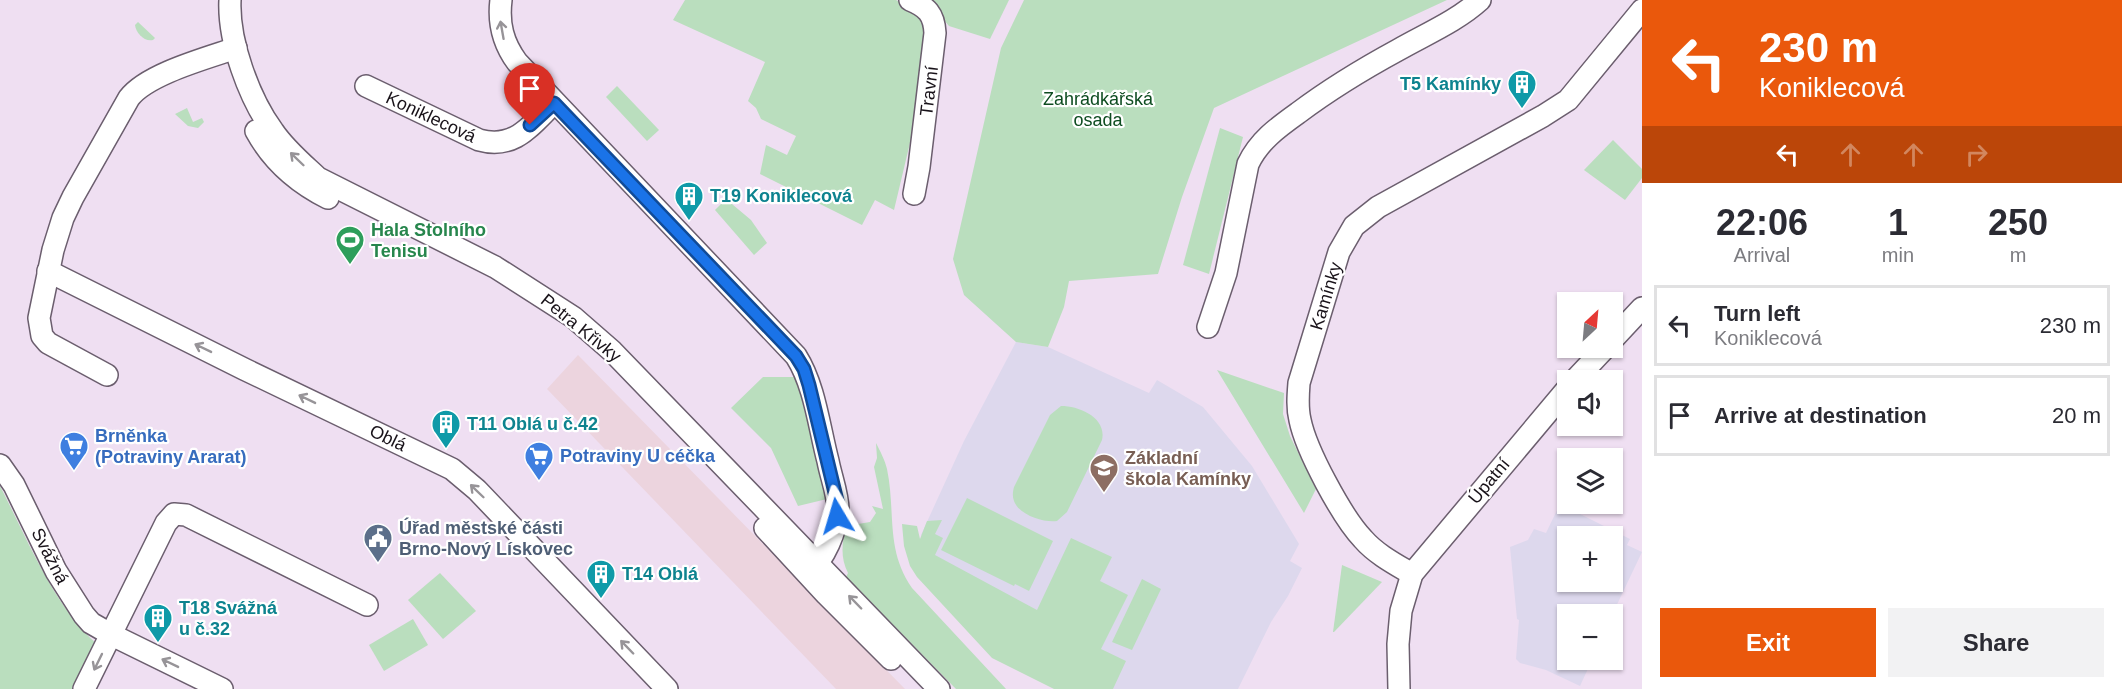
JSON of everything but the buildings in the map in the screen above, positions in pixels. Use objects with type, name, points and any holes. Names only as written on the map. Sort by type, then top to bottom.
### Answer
[{"type":"street","name":"Petra Křivky","points":[[216,0],[229,51],[272,131],[298,160],[318,178],[495,267],[573,317],[612,351],[920,689]]},
{"type":"street","name":"Petra Křivky","points":[[229,51],[230,0]]},
{"type":"street","points":[[501,0],[501,31],[507,48],[517,62],[801,363],[809,385],[838,507],[833,532],[812,569]]},
{"type":"street","name":"Travní","points":[[910,0],[927,9],[932,15],[935,33],[914,194]]},
{"type":"street","points":[[1208,327],[1226,273],[1248,164],[1254,151],[1268,135],[1360,70],[1458,17],[1480,0]]},
{"type":"street","name":"Kamínky","points":[[1412,574],[1375,551],[1362,538],[1333,493],[1306,440],[1300,423],[1297,405],[1299,383],[1339,252],[1354,226],[1378,207],[1568,100],[1642,10]]},
{"type":"street","points":[[107,375],[54,348],[42,336],[39,318],[48,271],[63,218],[134,92],[154,79],[229,51]]},
{"type":"street","name":"Koniklecová","points":[[366,86],[491,144],[508,141],[521,134],[554,103]]},
{"type":"street","name":"Oblá","points":[[48,271],[452,469],[477,490],[667,689]]},
{"type":"street","points":[[1623,328],[1642,308]]},
{"type":"street","points":[[1584,370],[1596,358]]},
{"type":"street","name":"Úpatní","points":[[1412,574],[1557,401]]},
{"type":"street","name":"Svážná","points":[[0,465],[14,485],[66,588],[91,623],[222,689]]},
{"type":"street","points":[[84,689],[166,523],[174,514],[186,515],[367,605]]},
{"type":"street","name":"Petra Křivky","points":[[812,569],[939,689]]},
{"type":"street","points":[[1399,689],[1398,644],[1401,611],[1412,574]]},
{"type":"shaded area","name":"Základní škola Kamínky","points":[[1016,342],[1048,347],[1149,393],[1157,380],[1203,407],[1252,466],[1299,544],[1290,561],[1302,568],[1271,622],[1238,689],[1099,689],[958,593],[921,535],[964,441]]},
{"type":"shaded area","points":[[578,355],[905,689],[836,689],[547,389]]},
{"type":"shaded area","points":[[1557,510],[1557,514],[1580,514],[1604,526],[1557,526],[1557,592],[1623,592],[1617,604],[1557,604],[1557,670],[1587,670],[1580,686],[1546,670],[1520,663],[1516,659],[1519,620],[1517,619],[1510,547],[1528,540],[1534,529],[1546,533]]},
{"type":"shaded area","points":[[1623,536],[1630,539],[1627,545],[1642,552],[1623,592]]},
{"type":"green space","points":[[685,0],[896,0],[928,17],[924,84],[894,210],[875,200],[862,225],[760,174],[766,145],[787,155],[796,136],[761,119],[756,108],[748,101],[765,62],[673,20]]},
{"type":"green space","points":[[927,0],[1009,0],[990,39],[949,26]]},
{"type":"green space","name":"Zahrádkářská osada","points":[[1024,0],[1447,0],[1214,108],[1182,197],[1158,274],[1069,281],[1064,307],[1048,347],[1016,342],[964,295],[953,259],[1001,48]]},
{"type":"green space","points":[[138,22],[155,38],[153,40],[147,40],[139,34],[135,25]]},
{"type":"green space","points":[[617,86],[659,130],[647,141],[606,97]]},
{"type":"green space","points":[[187,108],[193,122],[202,118],[204,122],[198,128],[188,126],[175,114]]},
{"type":"green space","points":[[1220,128],[1243,137],[1209,274],[1183,265]]},
{"type":"green space","points":[[1613,140],[1642,169],[1642,178],[1625,200],[1584,170]]},
{"type":"green space","points":[[726,199],[751,220],[767,243],[754,255],[715,210]]},
{"type":"green space","points":[[1217,370],[1284,393],[1283,414],[1290,436],[1316,489],[1304,513]]},
{"type":"green space","points":[[763,377],[796,377],[827,499],[798,506],[771,448],[731,408]]},
{"type":"green space","points":[[1061,406],[1076,408],[1091,415],[1100,425],[1102,440],[1067,512],[1057,521],[1046,521],[1032,517],[1021,510],[1014,501],[1013,492],[1050,415]]},
{"type":"green space","points":[[876,443],[887,469],[895,545],[904,573],[912,588],[1006,689],[956,689],[846,577],[848,573],[843,550],[846,526],[870,522],[876,513],[872,506],[883,509],[874,467],[877,458]]},
{"type":"green space","points":[[0,486],[54,591],[67,611],[97,644],[76,689],[0,689]]},
{"type":"green space","points":[[967,498],[1053,541],[1029,591],[1015,584],[1014,586],[941,550]]},
{"type":"green space","points":[[942,520],[935,534],[943,538],[935,555],[1037,610],[1071,538],[1112,557],[1100,581],[1128,595],[1101,649],[1126,661],[1113,689],[1054,689],[992,658],[917,577],[910,566],[904,546],[902,524],[917,526],[920,539],[927,521]]},
{"type":"green space","points":[[1342,565],[1382,582],[1333,632]]},
{"type":"green space","points":[[440,573],[476,611],[443,639],[408,600]]},
{"type":"green space","points":[[1142,579],[1161,589],[1132,650],[1112,642]]},
{"type":"green space","points":[[413,619],[428,645],[384,671],[369,645]]},
{"type":"place","name":"T5 Kamínky","points":[[1522,110]]},
{"type":"place","name":"T19 Koniklecová","points":[[689,222]]},
{"type":"place","name":"Hala Stolního Tenisu","points":[[350,266]]},
{"type":"place","name":"T11 Oblá u č.42","points":[[446,450]]},
{"type":"place","name":"Brněnka (Potraviny Ararat)","points":[[74,472]]},
{"type":"place","name":"Potraviny U céčka","points":[[539,482]]},
{"type":"place","name":"Základní škola Kamínky","points":[[1104,494]]},
{"type":"place","name":"Úřad městské části Brno-Nový Lískovec","points":[[378,564]]},
{"type":"place","name":"T14 Oblá","points":[[601,600]]},
{"type":"place","name":"T18 Svážná u č.32","points":[[158,644]]},
{"type":"route","points":[[530,125],[554,103],[796,356],[804,369],[809,385],[837,501],[837,516]]}]
